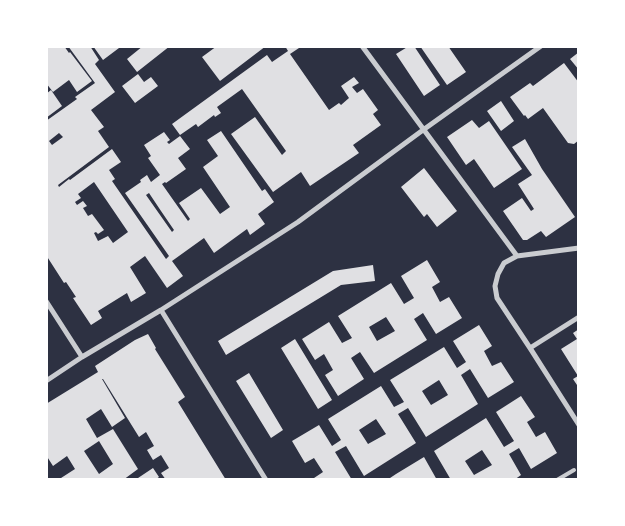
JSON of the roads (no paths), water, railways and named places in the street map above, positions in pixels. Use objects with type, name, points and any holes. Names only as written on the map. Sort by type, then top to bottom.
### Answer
[{"type":"street","points":[[362,46],[517,256]]},
{"type":"street","points":[[46,381],[298,222],[541,46]]},
{"type":"street","points":[[579,248],[517,256],[504,264],[494,286],[497,298],[579,425]]},
{"type":"street","points":[[46,301],[82,357]]},
{"type":"street","points":[[161,310],[266,480]]},
{"type":"street","points":[[530,348],[579,316]]},
{"type":"lane","points":[[557,480],[574,470]]}]
